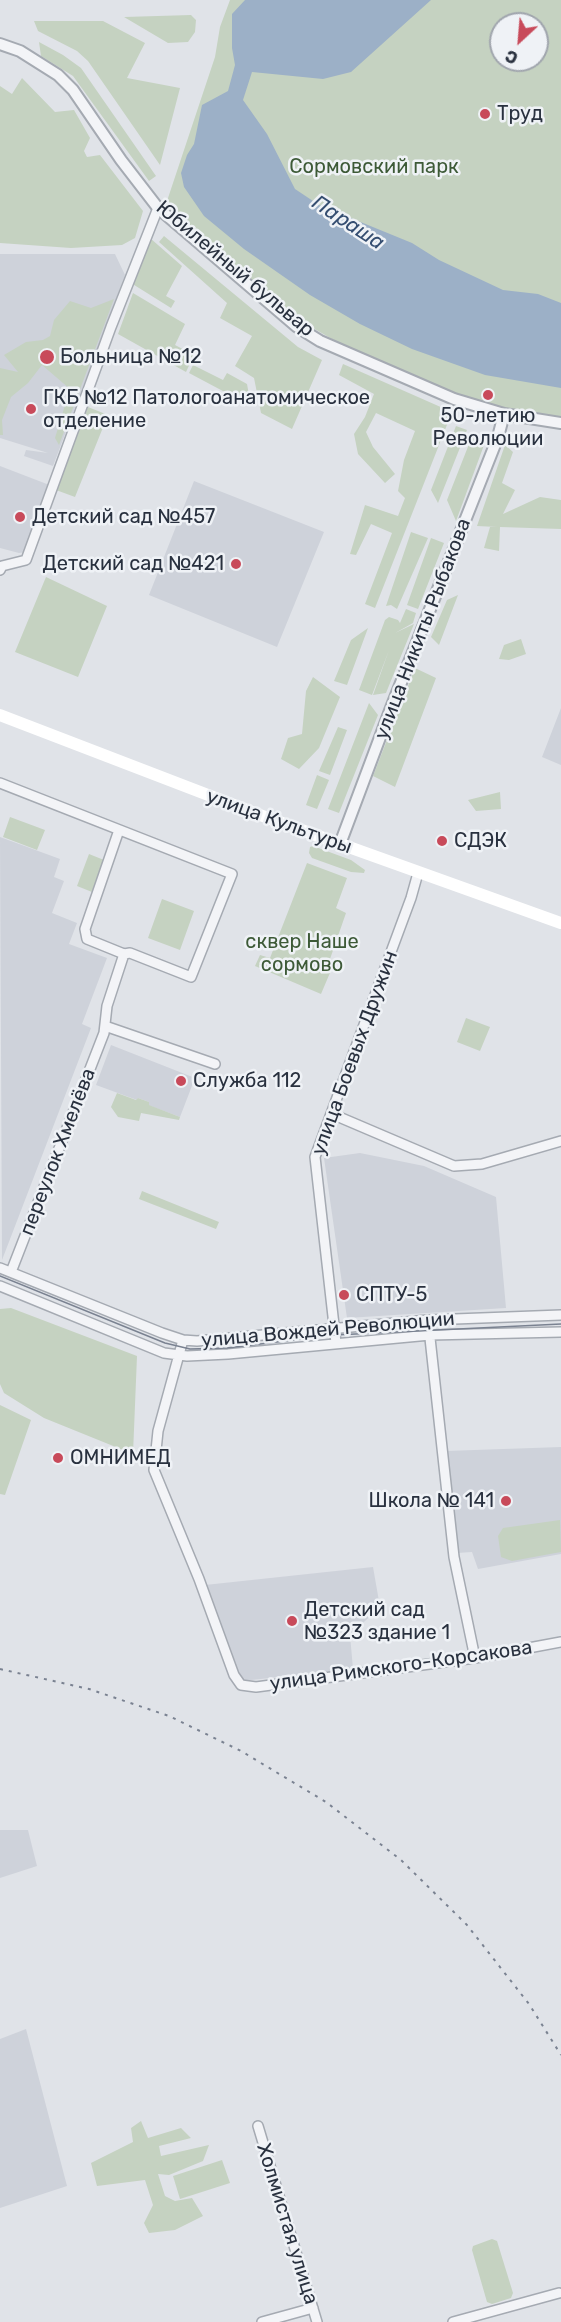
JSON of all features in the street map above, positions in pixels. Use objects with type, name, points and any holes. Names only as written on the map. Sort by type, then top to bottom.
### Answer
[{"type":"main road","name":"улица Культуры","points":[[0,715],[418,873],[561,923]]},
{"type":"street","name":"Юбилейный бульвар","points":[[0,45],[20,51],[58,75],[73,90],[121,160],[158,208],[296,326],[320,341],[454,399],[504,414],[561,423]]},
{"type":"street","points":[[0,570],[2,566],[26,560],[115,316],[158,208]]},
{"type":"street","name":"улица Никиты Рыбакова","points":[[340,844],[498,436],[504,414]]},
{"type":"street","points":[[0,783],[232,874],[191,977],[87,939],[86,929],[119,830]]},
{"type":"street","name":"улица Боевых Дружин","points":[[336,1343],[315,1157],[418,873]]},
{"type":"street","name":"переулок Хмелёва","points":[[11,1272],[104,1029],[106,1006],[124,954]]},
{"type":"street","points":[[104,1029],[215,1065]]},
{"type":"street","points":[[332,1114],[454,1166],[482,1164],[561,1141]]},
{"type":"street","name":"улица Вождей Революции","points":[[0,1268],[183,1340],[215,1341],[334,1327],[428,1320],[561,1315]]},
{"type":"street","name":"улица Вождей Революции","points":[[0,1286],[164,1353],[178,1355],[228,1354],[430,1335],[561,1332]]},
{"type":"street","points":[[428,1320],[454,1557],[475,1658]]},
{"type":"street","points":[[178,1355],[183,1340]]},
{"type":"street","name":"улица Римского-Корсакова","points":[[178,1355],[158,1431],[154,1470],[199,1579],[234,1675],[241,1685],[256,1687],[475,1658],[561,1642]]},
{"type":"street","name":"Холмистая улица","points":[[258,2126],[317,2322]]},
{"type":"street","points":[[453,2322],[559,2293]]},
{"type":"street","points":[[262,2322],[313,2308]]},
{"type":"shaded area","name":"Больница №12","points":[[0,254],[115,254],[125,275],[53,466],[24,456],[26,450],[48,453],[0,438]]},
{"type":"shaded area","name":"Детский сад №457","points":[[0,466],[52,486],[26,552],[19,553],[0,548]]},
{"type":"shaded area","name":"Детский сад №421","points":[[194,481],[324,532],[277,647],[149,595]]},
{"type":"shaded area","points":[[561,708],[561,765],[542,757]]},
{"type":"shaded area","points":[[0,837],[60,859],[54,877],[64,881],[52,913],[77,923],[69,944],[107,958],[82,1024],[91,1028],[2,1260]]},
{"type":"shaded area","points":[[111,1045],[195,1078],[180,1117],[148,1105],[149,1102],[96,1085]]},
{"type":"shaded area","points":[[360,1153],[424,1166],[496,1197],[506,1308],[347,1318],[324,1158]]},
{"type":"shaded area","name":"Школа № 141","points":[[561,1447],[561,1554],[478,1569],[472,1552],[457,1553],[446,1451]]},
{"type":"shaded area","name":"Детский сад №323 здание 1","points":[[373,1567],[380,1607],[350,1635],[353,1669],[242,1681],[205,1585]]},
{"type":"shaded area","points":[[0,1830],[28,1830],[37,1866],[0,1878]]},
{"type":"shaded area","points":[[26,2029],[67,2186],[0,2208],[0,2039]]},
{"type":"green space","name":"Сормовский парк","points":[[230,0],[561,0],[561,417],[477,402],[339,343],[292,316],[177,220],[165,207],[215,57],[220,27]]},
{"type":"green space","points":[[191,15],[196,20],[195,32],[188,42],[168,43],[124,17]]},
{"type":"green space","points":[[34,21],[103,21],[145,43],[127,78],[180,88],[160,165],[88,61],[77,51],[38,31]]},
{"type":"green space","points":[[39,42],[81,68],[156,176],[149,181],[73,76],[41,56]]},
{"type":"green space","points":[[22,78],[55,112],[74,110],[90,138],[84,151],[87,157],[100,155],[143,211],[135,238],[122,245],[71,248],[0,243],[0,86],[12,94]]},
{"type":"green space","points":[[164,236],[298,347],[322,360],[292,429],[261,413],[254,378],[235,366],[252,336],[220,318],[227,303],[159,242]]},
{"type":"green space","points":[[150,238],[182,266],[166,296],[175,301],[171,308],[131,283]]},
{"type":"green space","points":[[133,293],[185,324],[175,345],[194,355],[186,372],[118,334]]},
{"type":"green space","points":[[114,299],[59,445],[55,438],[70,389],[42,365],[28,383],[11,397],[2,420],[3,435],[0,435],[0,368],[18,372],[4,355],[26,342],[43,340],[50,336],[54,320],[70,301],[91,308]]},
{"type":"green space","points":[[343,364],[452,412],[375,608],[365,604],[392,533],[371,524],[356,555],[350,554],[365,505],[398,516],[405,498],[398,491],[404,460],[415,431],[376,413],[366,432],[373,447],[395,474],[385,483],[358,454],[354,434],[365,417],[374,394],[339,375]]},
{"type":"green space","points":[[193,365],[223,380],[227,373],[247,384],[251,406],[189,373]]},
{"type":"green space","points":[[88,407],[108,415],[75,497],[56,490]]},
{"type":"green space","points":[[456,426],[467,430],[438,503],[431,490]]},
{"type":"green space","points":[[473,434],[487,437],[456,521],[447,500]]},
{"type":"green space","points":[[505,445],[513,452],[502,483],[515,490],[503,514],[540,497],[561,500],[561,529],[500,527],[499,551],[484,548],[490,527],[497,527],[477,526]]},
{"type":"green space","points":[[411,532],[428,538],[397,609],[391,605],[386,606]]},
{"type":"green space","points":[[431,538],[444,543],[418,609],[407,605]]},
{"type":"green space","points":[[46,577],[107,606],[78,677],[15,652]]},
{"type":"green space","points":[[458,595],[439,645],[431,637],[447,600]]},
{"type":"green space","points":[[406,609],[416,613],[413,623],[395,633],[414,624],[386,693],[373,695],[389,650],[372,695],[359,690],[385,620],[389,617],[400,623]]},
{"type":"green space","points":[[368,628],[347,685],[334,681],[351,640]]},
{"type":"green space","points":[[521,639],[526,654],[509,660],[499,659],[504,645]]},
{"type":"green space","points":[[415,668],[436,678],[395,787],[373,776]]},
{"type":"green space","points":[[313,677],[340,697],[319,748],[299,769],[281,759],[288,738],[302,734],[306,691]]},
{"type":"green space","points":[[369,703],[378,715],[339,813],[328,809]]},
{"type":"green space","points":[[338,727],[347,730],[330,775],[319,771]]},
{"type":"green space","points":[[317,775],[329,780],[317,809],[306,805]]},
{"type":"green space","points":[[500,792],[501,809],[476,811],[468,800]]},
{"type":"green space","points":[[10,817],[45,830],[37,850],[3,837]]},
{"type":"green space","points":[[313,846],[351,860],[365,870],[364,873],[351,872],[312,858],[309,853],[310,847]]},
{"type":"green space","points":[[89,854],[104,860],[92,892],[77,886]]},
{"type":"green space","name":"сквер Наше сормово","points":[[307,863],[347,878],[336,908],[346,913],[330,959],[335,961],[321,994],[255,966],[260,955],[270,958]]},
{"type":"green space","points":[[162,899],[194,911],[180,950],[148,938]]},
{"type":"green space","points":[[466,1018],[490,1027],[480,1051],[457,1042]]},
{"type":"green space","points":[[117,1093],[149,1102],[149,1105],[180,1117],[179,1120],[141,1113],[139,1121],[118,1117],[111,1107]]},
{"type":"green space","points":[[142,1191],[219,1222],[216,1229],[139,1199]]},
{"type":"green space","points":[[11,1308],[137,1356],[133,1454],[44,1418],[4,1393],[0,1384],[0,1309]]},
{"type":"green space","points":[[0,1405],[31,1420],[5,1495],[0,1494]]},
{"type":"green space","points":[[560,1520],[561,1552],[512,1561],[501,1557],[498,1536],[503,1528]]},
{"type":"green space","points":[[141,2121],[148,2138],[181,2128],[191,2138],[159,2146],[161,2156],[209,2145],[203,2161],[169,2175],[158,2174],[165,2196],[175,2201],[192,2198],[203,2216],[175,2230],[149,2233],[144,2223],[153,2205],[145,2180],[97,2186],[91,2163],[133,2142],[131,2128]]},
{"type":"green space","points":[[222,2160],[230,2183],[180,2199],[173,2176]]},
{"type":"green space","points":[[492,2239],[497,2241],[513,2293],[511,2298],[492,2304],[487,2302],[472,2250],[473,2246]]},
{"type":"water","name":"Параша","points":[[245,0],[431,0],[351,72],[323,79],[252,72],[243,100],[267,134],[295,189],[319,205],[412,243],[439,260],[503,290],[538,294],[561,303],[561,388],[485,375],[412,349],[360,324],[310,295],[244,249],[204,216],[184,187],[181,173],[187,155],[194,144],[202,105],[228,91],[235,65],[232,48],[232,14]]},
{"type":"tram line","points":[[0,1276],[165,1343],[190,1349],[227,1348],[335,1335],[561,1324]]},
{"type":"railway","points":[[0,1669],[89,1689],[169,1716],[241,1751],[326,1802],[401,1860],[467,1925],[529,2004],[561,2055]]},
{"type":"place","name":"Труд","points":[[485,114]]},
{"type":"place","name":"Больница №12","points":[[47,357]]},
{"type":"place","name":"50-летию Революции","points":[[488,395]]},
{"type":"place","name":"ГКБ №12 Патологоанатомическое отделение","points":[[31,409]]},
{"type":"place","name":"Детский сад №457","points":[[20,517]]},
{"type":"place","name":"Детский сад №421","points":[[236,564]]},
{"type":"place","name":"СДЭК","points":[[442,841]]},
{"type":"place","name":"Служба 112","points":[[181,1081]]},
{"type":"place","name":"СПТУ-5","points":[[344,1295]]},
{"type":"place","name":"ОМНИМЕД","points":[[58,1458]]},
{"type":"place","name":"Школа № 141","points":[[506,1501]]},
{"type":"place","name":"Детский сад №323 здание 1","points":[[292,1621]]}]
